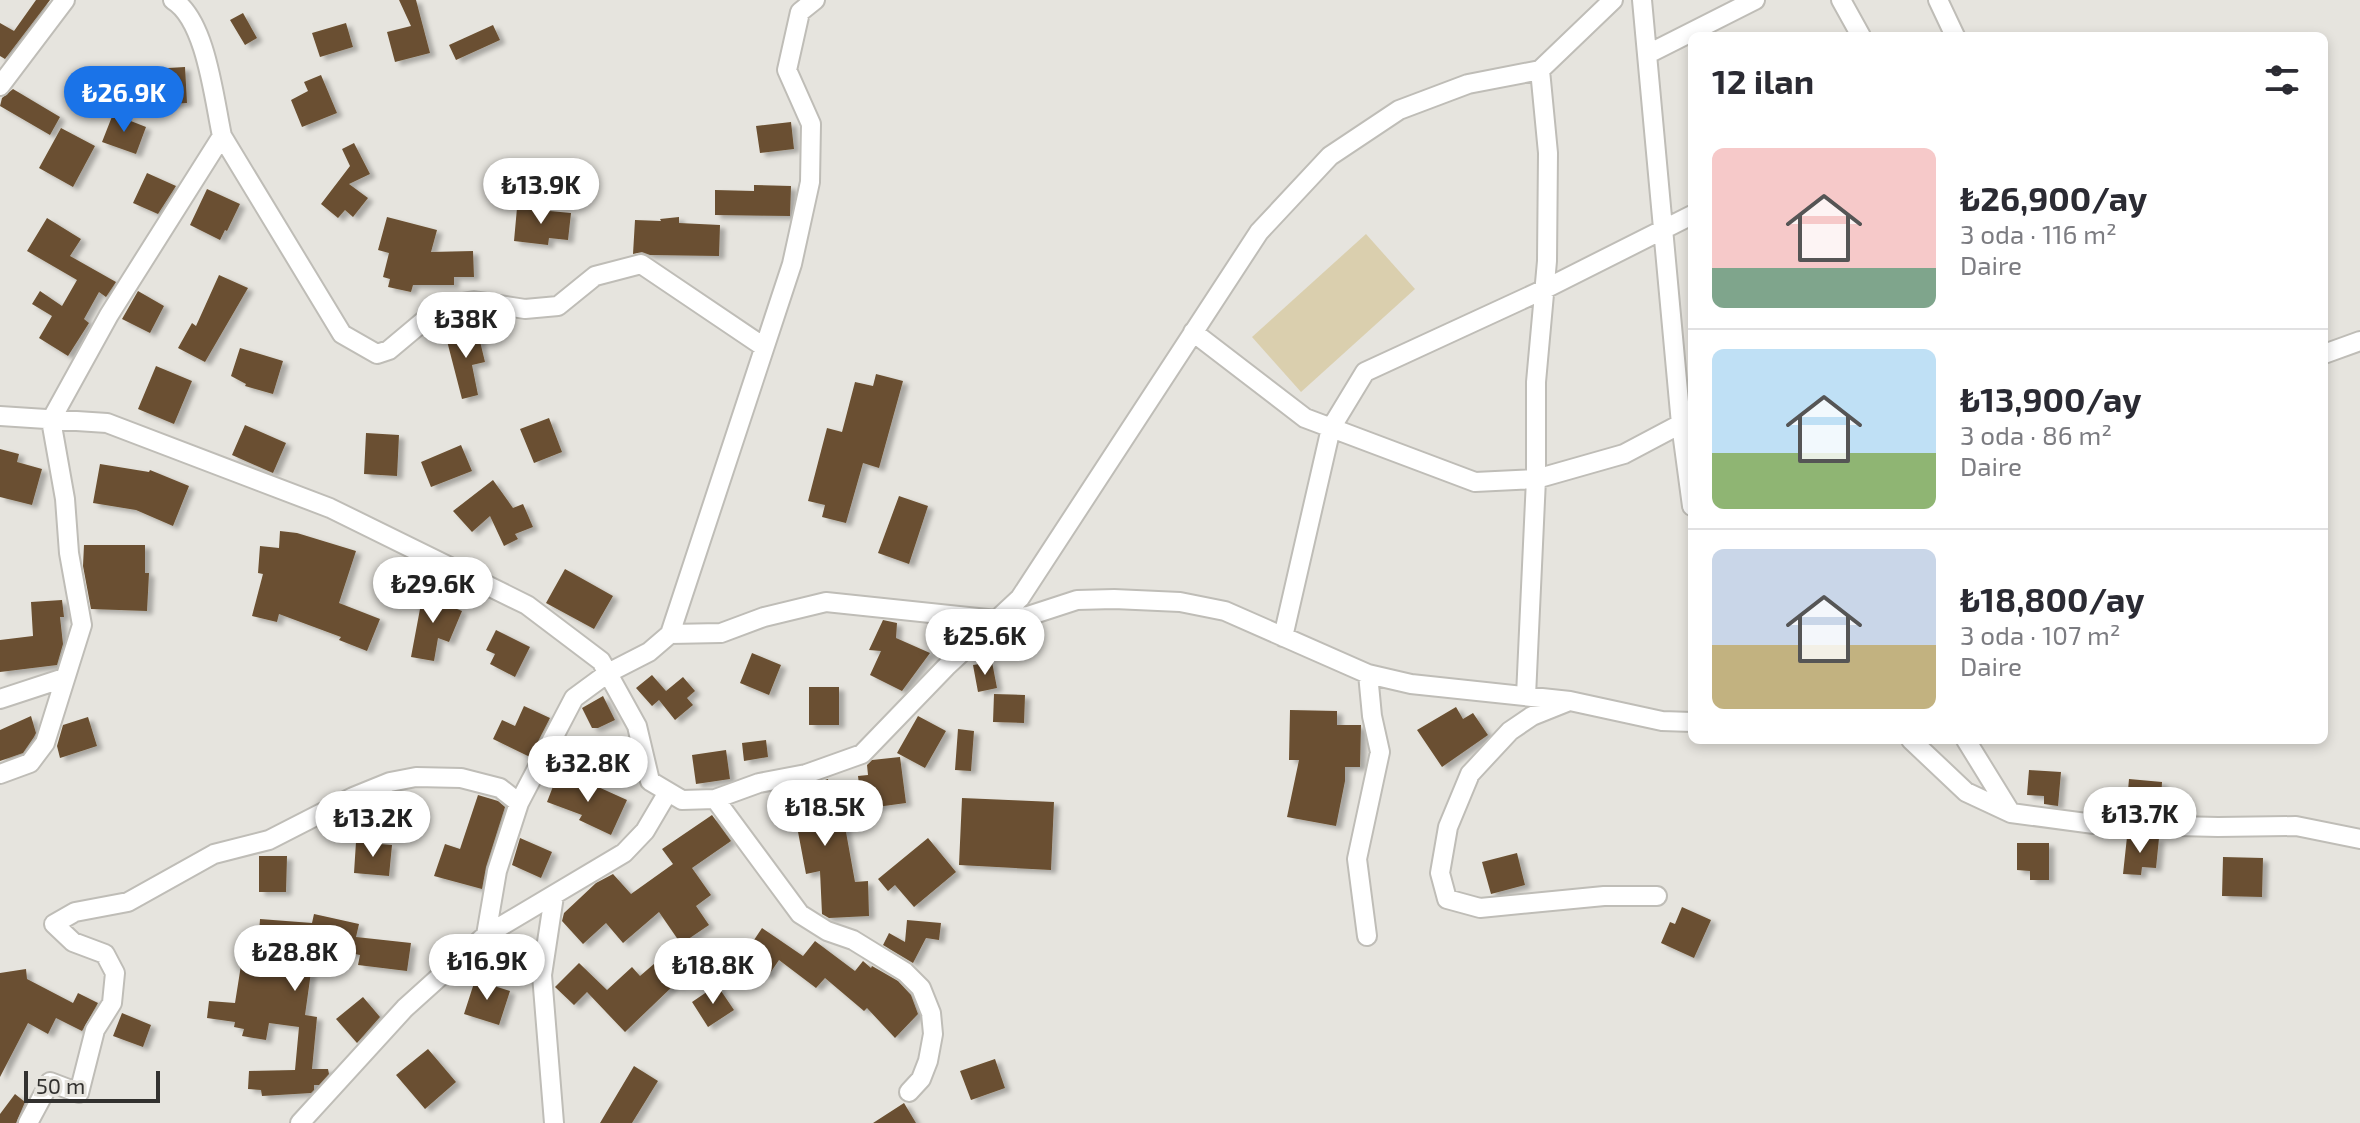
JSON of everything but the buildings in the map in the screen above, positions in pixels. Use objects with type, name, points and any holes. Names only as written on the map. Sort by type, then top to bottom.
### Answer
[{"type":"street","points":[[0,86],[65,0]]},
{"type":"street","points":[[173,0],[181,5],[202,42],[222,136],[342,334],[377,354],[389,350],[432,314],[451,305],[474,301],[525,309],[558,306],[595,276],[641,264],[764,347]]},
{"type":"street","points":[[486,935],[497,871],[519,803],[574,698],[608,673],[649,652],[670,634],[792,264],[810,182],[811,124],[787,70],[800,12],[815,0]]},
{"type":"street","points":[[0,416],[107,423],[330,508],[527,605],[601,661],[637,726],[650,781],[682,800],[715,799],[759,783],[806,774],[862,754],[946,667],[1020,598],[1259,232],[1330,156],[1399,110],[1468,84],[1540,70],[1613,0]]},
{"type":"street","points":[[1193,332],[1305,418],[1475,482],[1536,479],[1624,454],[1687,421],[1642,0]]},
{"type":"street","points":[[1692,32],[1755,0]]},
{"type":"street","points":[[1841,0],[1859,32]]},
{"type":"street","points":[[1938,0],[1953,32]]},
{"type":"street","points":[[1648,54],[1688,34]]},
{"type":"street","points":[[1526,696],[1536,479],[1536,382],[1547,261],[1548,153],[1540,70]]},
{"type":"street","points":[[0,774],[30,763],[45,743],[82,625],[51,420],[109,315],[222,136]]},
{"type":"street","points":[[1283,637],[1331,428],[1365,372],[1545,289],[1688,217]]},
{"type":"street","points":[[2328,353],[2360,341]]},
{"type":"street","points":[[670,634],[721,633],[764,617],[826,602],[997,620],[1028,616],[1077,600],[1180,602],[1225,611],[1368,674],[1411,684],[1570,701],[1662,721],[1688,722]]},
{"type":"street","points":[[1367,936],[1357,859],[1380,752],[1372,716],[1368,674]]},
{"type":"street","points":[[0,699],[64,678]]},
{"type":"street","points":[[1570,701],[1532,716],[1510,731],[1470,774],[1448,827],[1440,873],[1447,899],[1480,908],[1604,896],[1657,896]]},
{"type":"street","points":[[1662,721],[1688,713]]},
{"type":"street","points":[[1915,744],[1966,792],[2011,813],[2094,824],[2296,826],[2360,839]]},
{"type":"street","points":[[1968,744],[2011,813]]},
{"type":"street","points":[[28,1123],[50,1082],[79,1093],[95,1030],[112,1003],[115,973],[105,954],[73,942],[54,924],[75,912],[128,902],[214,854],[269,840],[353,797],[390,782],[416,777],[461,778],[500,788],[519,803]]},
{"type":"street","points":[[300,1123],[405,1008],[486,935],[624,853],[645,831],[668,792]]},
{"type":"street","points":[[715,799],[800,914],[827,931],[853,940],[905,972],[921,988],[931,1013],[933,1034],[921,1079],[909,1092]]},
{"type":"street","points":[[554,896],[542,975],[554,1123]]},
{"type":"shaded area","points":[[1366,234],[1415,289],[1301,392],[1252,337]]}]
